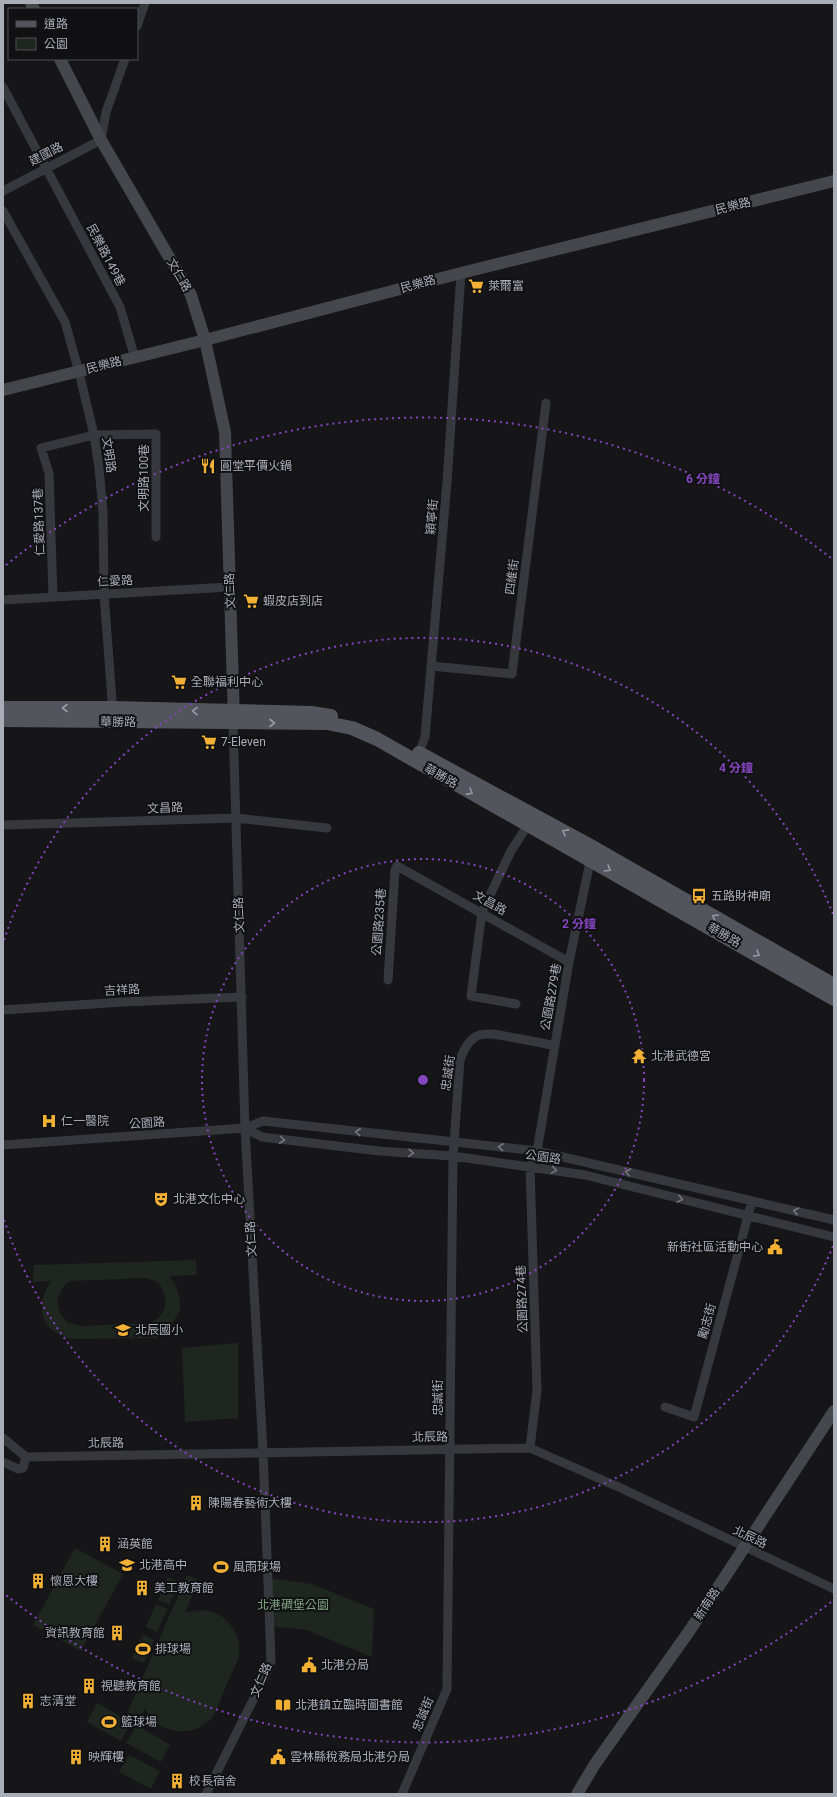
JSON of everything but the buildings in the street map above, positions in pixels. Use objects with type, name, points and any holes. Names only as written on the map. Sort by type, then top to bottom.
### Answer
[{"type":"main road","name":"文仁路","points":[[61,60],[101,140],[191,295],[205,340],[225,432],[234,717]]},
{"type":"main road","name":"民樂路","points":[[3,390],[135,358],[461,273],[834,181]]},
{"type":"main road","name":"華勝路","points":[[3,708],[113,715],[234,717],[327,724],[352,728],[417,757],[834,985]]},
{"type":"main road","name":"華勝路","points":[[3,720],[113,715]]},
{"type":"main road","name":"華勝路","points":[[417,757],[528,825],[593,854],[834,999]]},
{"type":"main road","name":"新南路","points":[[577,1794],[595,1764],[690,1630],[834,1411]]},
{"type":"street","points":[[138,23],[145,3]]},
{"type":"street","points":[[101,140],[106,112],[125,60]]},
{"type":"street","name":"民樂路149巷","points":[[3,87],[120,307],[135,358]]},
{"type":"street","name":"建國路","points":[[3,191],[101,140]]},
{"type":"street","name":"文明路","points":[[3,211],[65,322],[94,435],[103,511],[104,594],[113,715]]},
{"type":"street","name":"穎寧街","points":[[417,757],[425,737],[432,666],[447,482],[461,273]]},
{"type":"street","name":"四維街","points":[[432,666],[512,674],[546,403]]},
{"type":"street","name":"文明路100巷","points":[[94,435],[156,434],[156,537]]},
{"type":"street","name":"仁愛路137巷","points":[[53,597],[49,473],[42,448],[94,435]]},
{"type":"street","name":"仁愛路","points":[[3,600],[229,586]]},
{"type":"street","name":"文仁路","points":[[206,1794],[264,1678],[270,1661],[263,1452],[245,1128],[234,717]]},
{"type":"street","name":"文昌路","points":[[3,825],[236,818],[327,828]]},
{"type":"street","points":[[516,1004],[471,996],[482,912],[511,851],[528,825]]},
{"type":"street","name":"公園路279巷","points":[[537,1151],[570,962],[593,854]]},
{"type":"street","name":"文昌路","points":[[398,866],[570,962]]},
{"type":"street","name":"公園路235巷","points":[[388,980],[395,870],[398,866]]},
{"type":"street","name":"吉祥路","points":[[3,1010],[123,1002],[242,997]]},
{"type":"street","name":"忠誠街","points":[[402,1794],[447,1689],[453,1142],[460,1060],[465,1047],[476,1037],[490,1032],[555,1046]]},
{"type":"street","name":"公園路","points":[[3,1145],[245,1128],[263,1121],[537,1151],[834,1220]]},
{"type":"street","name":"公園路","points":[[245,1128],[262,1137],[379,1151],[453,1156],[585,1175],[834,1237]]},
{"type":"street","name":"公園路274巷","points":[[530,1448],[537,1390],[530,1167],[537,1151]]},
{"type":"street","name":"勵志街","points":[[664,1407],[694,1417],[752,1201]]},
{"type":"street","points":[[3,1438],[26,1457],[23,1468],[18,1469],[3,1462]]},
{"type":"street","name":"北辰路","points":[[26,1457],[530,1448],[623,1489],[834,1588]]},
{"type":"green space","points":[[196,1260],[197,1275],[170,1276],[177,1288],[180,1301],[180,1310],[171,1326],[158,1338],[72,1339],[53,1330],[43,1317],[43,1300],[51,1281],[33,1282],[34,1265]],"holes":[[[146,1278],[158,1282],[164,1294],[164,1311],[156,1320],[149,1323],[82,1326],[68,1323],[60,1314],[57,1299],[64,1286],[70,1281]]]},
{"type":"green space","points":[[238,1343],[238,1418],[185,1422],[182,1348]]},
{"type":"green space","points":[[75,1548],[123,1574],[81,1651],[33,1625]]},
{"type":"green space","points":[[187,1575],[199,1580],[185,1613],[197,1610],[206,1610],[222,1616],[228,1621],[236,1634],[239,1655],[213,1716],[201,1727],[193,1730],[178,1731],[170,1730],[156,1723],[145,1708],[138,1722],[126,1716]]},
{"type":"green space","points":[[168,1577],[179,1582],[169,1605],[158,1600]]},
{"type":"green space","name":"北港碉堡公園","points":[[267,1578],[312,1584],[374,1609],[372,1657],[307,1630],[269,1626]]},
{"type":"green space","name":"排球場","points":[[156,1604],[168,1609],[157,1632],[146,1627]]},
{"type":"green space","name":"排球場","points":[[143,1634],[154,1640],[144,1663],[132,1658]]},
{"type":"green space","name":"籃球場","points":[[97,1703],[131,1722],[121,1741],[87,1722]]},
{"type":"green space","name":"籃球場","points":[[137,1725],[170,1745],[161,1762],[126,1743]]},
{"type":"green space","name":"籃球場","points":[[129,1755],[160,1771],[151,1789],[119,1772]]},
{"type":"place","name":"萊爾富","points":[[476,286]]},
{"type":"place","name":"圓堂平價火鍋","points":[[208,466]]},
{"type":"place","name":"蝦皮店到店","points":[[251,601]]},
{"type":"place","name":"全聯福利中心","points":[[179,682]]},
{"type":"place","name":"7-Eleven","points":[[209,742]]},
{"type":"place","name":"五路財神廟","points":[[699,896]]},
{"type":"place","name":"北港武德宮","points":[[639,1056]]},
{"type":"place","name":"仁一醫院","points":[[49,1121]]},
{"type":"place","name":"北港文化中心","points":[[161,1199]]},
{"type":"place","name":"新街社區活動中心","points":[[775,1247]]},
{"type":"place","name":"北辰國小","points":[[123,1330]]},
{"type":"place","name":"陳陽春藝術大樓","points":[[196,1503]]},
{"type":"place","name":"涵英館","points":[[105,1544]]},
{"type":"place","name":"北港高中","points":[[127,1565]]},
{"type":"place","name":"風雨球場","points":[[221,1567]]},
{"type":"place","name":"懷恩大樓","points":[[38,1581]]},
{"type":"place","name":"美工教育館","points":[[142,1588]]},
{"type":"place","name":"資訊教育館","points":[[117,1633]]},
{"type":"place","name":"排球場","points":[[143,1649]]},
{"type":"place","name":"北港分局","points":[[309,1665]]},
{"type":"place","name":"視聽教育館","points":[[89,1686]]},
{"type":"place","name":"志清堂","points":[[28,1701]]},
{"type":"place","name":"北港鎮立臨時圖書館","points":[[283,1705]]},
{"type":"place","name":"籃球場","points":[[109,1722]]},
{"type":"place","name":"映輝樓","points":[[76,1757]]},
{"type":"place","name":"雲林縣稅務局北港分局","points":[[278,1757]]},
{"type":"place","name":"校長宿舍","points":[[177,1781]]}]
